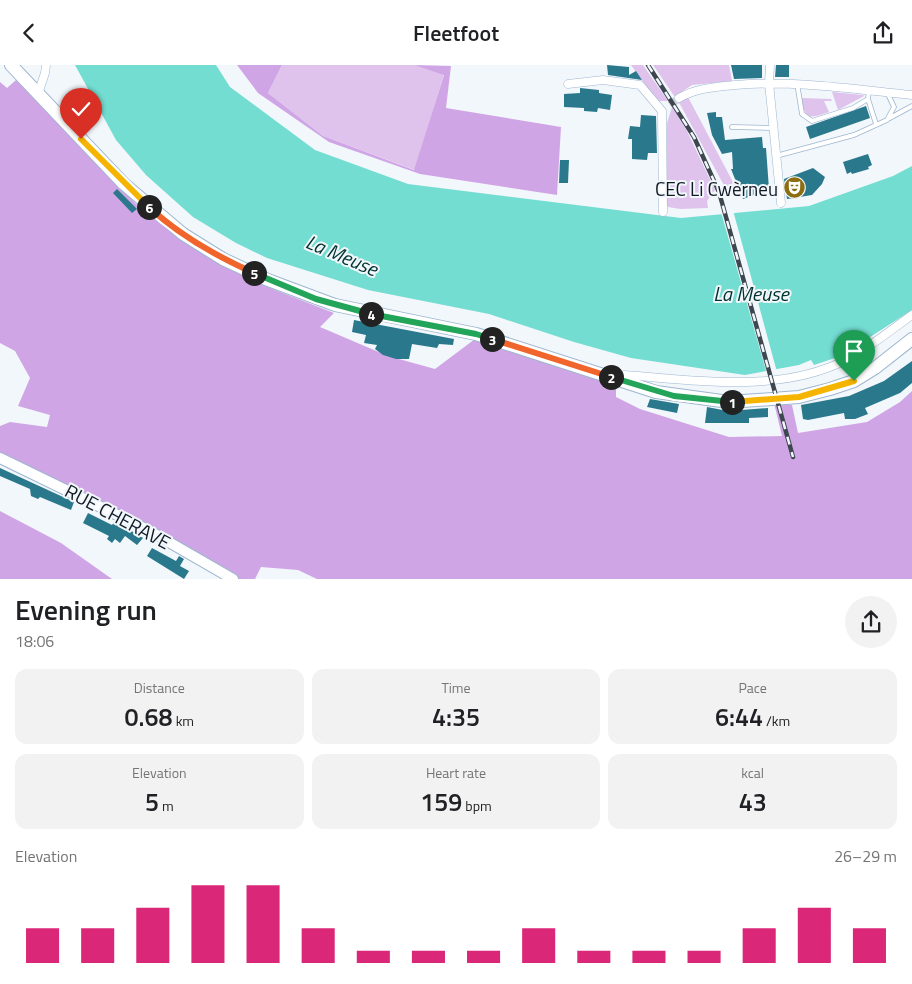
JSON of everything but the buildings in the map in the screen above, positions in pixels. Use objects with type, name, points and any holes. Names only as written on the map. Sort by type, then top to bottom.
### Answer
[{"type":"main road","points":[[11,65],[154,211],[183,234],[223,259],[335,305],[476,334],[656,392],[693,399],[729,402],[799,397],[854,381],[894,356],[912,339]]},
{"type":"street","points":[[38,94],[46,73],[46,65]]},
{"type":"street","points":[[770,65],[769,83],[772,128],[781,203]]},
{"type":"street","points":[[568,84],[603,79],[640,85],[662,111],[663,212]]},
{"type":"street","points":[[679,98],[692,91],[706,88],[769,83],[797,83],[912,95]]},
{"type":"street","points":[[662,111],[670,105]]},
{"type":"street","points":[[616,379],[624,375],[714,382],[747,382],[783,379],[815,373],[848,359],[912,315]]},
{"type":"street","name":"RUE CHERAVE","points":[[0,458],[148,530],[233,579]]},
{"type":"lane","points":[[797,83],[802,114],[812,121],[853,108],[868,99]]},
{"type":"lane","points":[[869,90],[868,99],[876,124]]},
{"type":"lane","points":[[887,92],[894,107],[887,120]]},
{"type":"lane","points":[[776,156],[837,141],[887,120],[912,106]]},
{"type":"lane","points":[[732,127],[772,128]]},
{"type":"shaded area","points":[[237,65],[282,65],[268,93],[323,136],[414,170],[444,75],[414,65],[451,66],[446,108],[561,127],[557,195],[420,174],[329,142],[258,93]]},
{"type":"shaded area","points":[[282,65],[414,65],[444,74],[415,170],[323,136],[268,93]]},
{"type":"shaded area","points":[[631,65],[643,65],[668,101],[657,101]]},
{"type":"shaded area","points":[[653,65],[729,65],[732,81],[692,85],[677,95],[688,97],[734,184],[727,191],[681,106]]},
{"type":"shaded area","points":[[16,80],[140,208],[180,238],[270,288],[334,313],[320,327],[388,356],[435,369],[475,339],[616,383],[616,397],[640,409],[729,437],[782,436],[774,403],[792,405],[798,433],[867,422],[900,402],[912,391],[912,579],[317,579],[298,570],[261,567],[255,579],[233,579],[0,458],[0,426],[10,422],[47,427],[50,415],[18,406],[30,378],[15,351],[0,343],[0,82],[7,88]]},
{"type":"shaded area","points":[[832,92],[863,95],[864,96],[838,110]]},
{"type":"shaded area","points":[[801,98],[831,99],[832,101],[824,101],[829,112],[817,116],[809,116],[804,110]]},
{"type":"shaded area","points":[[672,107],[687,131],[715,190],[707,201],[708,208],[680,209],[668,207],[665,203],[667,123]]},
{"type":"shaded area","points":[[0,511],[61,543],[112,579],[0,579]]},
{"type":"water","name":"La Meuse","points":[[75,65],[216,65],[230,87],[315,150],[408,184],[681,218],[809,206],[893,176],[912,166],[912,310],[867,339],[833,354],[835,358],[814,365],[811,360],[799,365],[745,375],[631,358],[574,342],[489,314],[368,290],[267,258],[236,243],[193,217],[146,175],[116,140]]},
{"type":"pier","points":[[733,211],[777,372],[767,374],[721,212]]},
{"type":"tunnel","points":[[670,105],[679,98]]},
{"type":"railway","points":[[648,65],[694,137],[719,192],[793,457]]},
{"type":"place","name":"CEC Li Cwèrneu","points":[[794,188]]},
{"type":"route","points":[[81,139],[124,184],[183,234],[223,259],[316,299],[335,305],[356,311],[476,334],[656,392],[693,399],[729,402],[772,401],[822,392],[854,381]]}]
